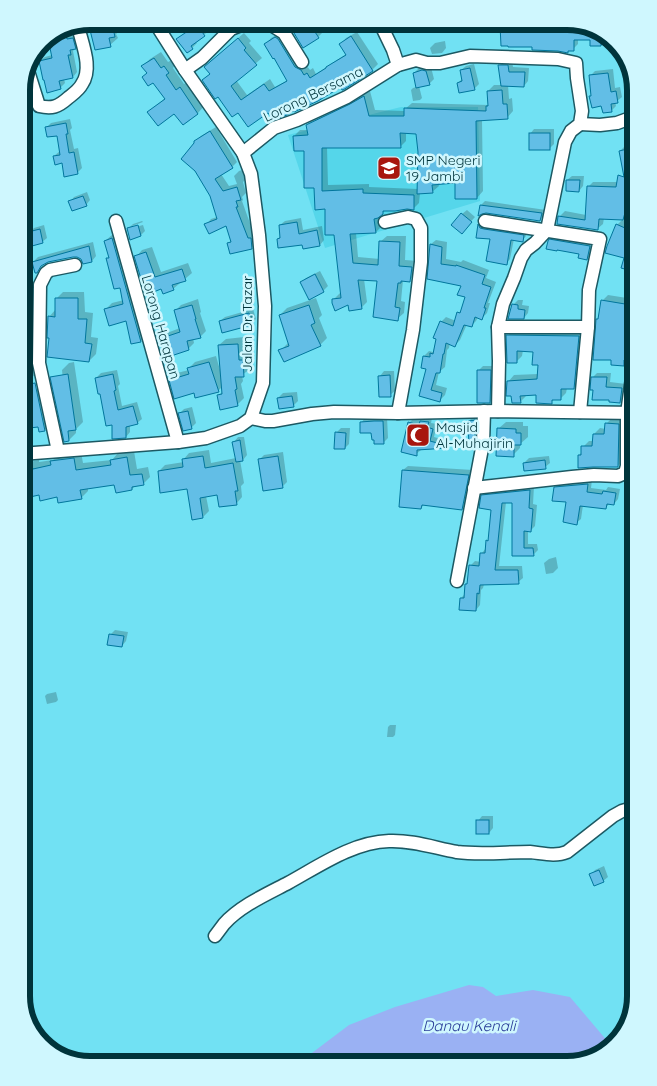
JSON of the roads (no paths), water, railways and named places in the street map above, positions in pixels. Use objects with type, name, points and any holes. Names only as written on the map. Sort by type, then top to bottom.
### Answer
[{"type":"street","name":"Jalan Dr. Tazar","points":[[160,30],[243,153],[251,174],[259,235],[265,306],[263,384],[251,418]]},
{"type":"street","points":[[185,70],[202,58],[230,30]]},
{"type":"street","points":[[279,30],[284,33],[302,62]]},
{"type":"street","points":[[383,30],[398,65]]},
{"type":"street","points":[[31,80],[39,106],[47,108],[54,108],[65,101],[81,86],[87,72],[86,58],[79,31]]},
{"type":"street","name":"Lorong Bersama","points":[[243,153],[274,128],[297,120],[347,97],[398,65],[416,60],[427,63],[440,63],[470,56],[558,59],[576,63],[582,111],[580,124]]},
{"type":"street","points":[[498,410],[498,326],[503,304],[521,258],[526,250],[548,230],[565,142],[570,131],[580,124],[600,125],[617,123],[627,119]]},
{"type":"street","points":[[384,222],[408,217],[416,219],[421,228],[421,262],[413,330],[398,413]]},
{"type":"street","name":"Lorong Harapan","points":[[116,221],[178,442]]},
{"type":"street","points":[[485,221],[600,239],[589,290],[588,327],[580,412]]},
{"type":"street","points":[[58,451],[39,363],[40,285],[46,273],[50,270],[75,265]]},
{"type":"street","points":[[498,326],[588,327]]},
{"type":"street","points":[[30,453],[178,442],[206,438],[222,433],[240,426],[251,418],[265,421],[334,412],[398,413],[498,410],[627,413]]},
{"type":"street","points":[[457,580],[483,442],[484,411]]},
{"type":"street","points":[[474,488],[572,476],[618,476],[627,471]]},
{"type":"street","points":[[215,936],[223,924],[259,898],[337,855],[364,845],[388,841],[406,842],[459,852],[562,854],[613,816],[627,809]]},
{"type":"water","name":"Danau Kenali","points":[[469,985],[483,987],[496,996],[533,990],[570,997],[607,1041],[594,1050],[579,1055],[567,1056],[308,1056],[349,1025],[395,1007]]},
{"type":"place","name":"SMP Negeri 19 Jambi","points":[[389,168]]},
{"type":"place","name":"Masjid Al-Muhajirin","points":[[418,435]]}]
